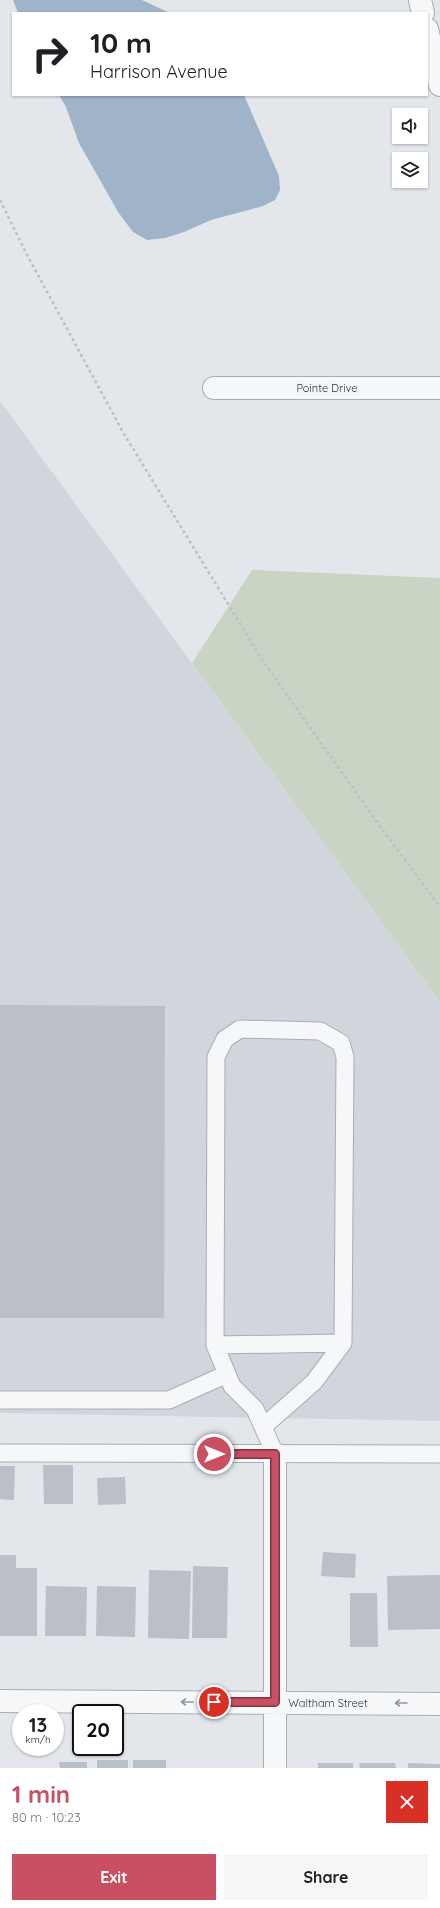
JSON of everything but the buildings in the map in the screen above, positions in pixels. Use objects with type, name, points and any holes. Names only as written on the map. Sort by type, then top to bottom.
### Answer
[{"type":"street","points":[[420,0],[423,12]]},
{"type":"street","points":[[428,33],[440,85]]},
{"type":"street","name":"Pointe Drive","points":[[214,388],[440,388]]},
{"type":"street","points":[[275,1454],[275,1768]]},
{"type":"street","name":"Waltham Street","points":[[0,1701],[440,1704]]},
{"type":"lane","points":[[263,1427],[314,1382],[343,1343],[345,1057],[341,1043],[320,1031],[240,1030],[225,1039],[216,1057],[215,1345],[232,1386],[255,1409],[263,1427],[275,1454]]},
{"type":"lane","points":[[215,1345],[343,1343]]},
{"type":"lane","points":[[0,1400],[169,1400],[227,1374]]},
{"type":"lane","points":[[0,1453],[440,1454]]},
{"type":"path","points":[[0,200],[26,253],[124,434],[263,661],[382,829],[440,907]]},
{"type":"shaded area","points":[[0,401],[440,1002],[440,1421],[0,1413]]},
{"type":"green space","points":[[252,570],[440,578],[440,1002],[192,663]]},
{"type":"water","points":[[13,0],[142,0],[168,12],[18,12]]},
{"type":"water","points":[[60,96],[244,96],[279,176],[280,190],[275,200],[263,206],[211,220],[184,232],[165,238],[147,240],[133,232],[118,212],[79,143],[66,107]]},
{"type":"route","points":[[214,1454],[275,1454],[275,1702],[214,1702]]}]
